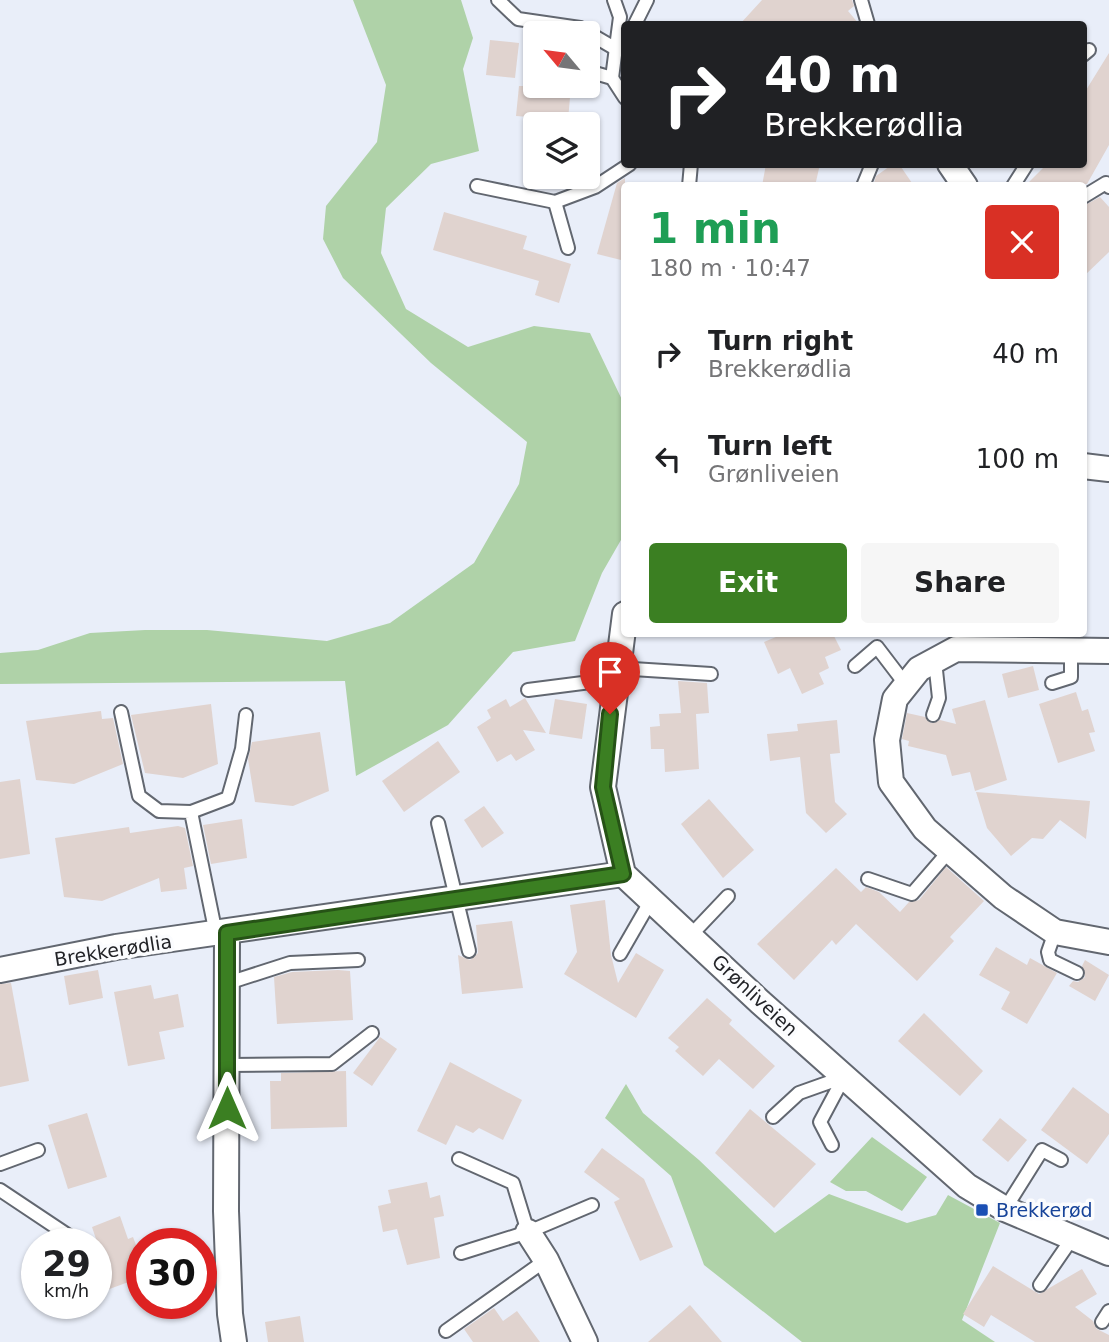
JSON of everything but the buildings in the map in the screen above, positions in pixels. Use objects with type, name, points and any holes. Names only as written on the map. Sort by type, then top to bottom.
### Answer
[{"type":"street","points":[[1087,466],[1109,469]]},
{"type":"street","points":[[621,637],[603,787],[623,874]]},
{"type":"street","points":[[1109,651],[967,641],[919,669],[906,685],[895,699],[887,740],[891,782],[926,829],[1003,897],[1055,932],[1109,942]]},
{"type":"street","name":"Brekkerødlia","points":[[0,970],[116,947],[623,874]]},
{"type":"street","name":"Grønliveien","points":[[623,874],[650,902],[691,935],[844,1077],[967,1186],[1005,1209],[1109,1253]]},
{"type":"street","points":[[221,934],[228,983],[226,1211],[230,1314],[234,1342]]},
{"type":"street","points":[[528,1231],[546,1260],[585,1342]]},
{"type":"lane","points":[[498,0],[519,19],[580,28],[616,49]]},
{"type":"lane","points":[[612,78],[620,17],[614,0]]},
{"type":"lane","points":[[636,21],[647,0]]},
{"type":"lane","points":[[861,0],[867,21]]},
{"type":"lane","points":[[616,49],[621,43]]},
{"type":"lane","points":[[600,74],[612,78],[621,92]]},
{"type":"lane","points":[[477,186],[555,202],[595,187],[624,168]]},
{"type":"lane","points":[[1087,195],[1106,183],[1109,187]]},
{"type":"lane","points":[[555,202],[568,248]]},
{"type":"lane","points":[[855,666],[877,646],[906,685]]},
{"type":"lane","points":[[1052,683],[1071,677],[1071,650]]},
{"type":"lane","points":[[933,715],[939,698],[935,661]]},
{"type":"lane","points":[[528,690],[615,673],[711,674]]},
{"type":"lane","points":[[121,712],[139,796],[159,811],[191,812],[228,798],[242,749],[246,715]]},
{"type":"lane","points":[[191,812],[221,934]]},
{"type":"lane","points":[[438,823],[469,951]]},
{"type":"lane","points":[[868,879],[912,894],[950,850]]},
{"type":"lane","points":[[691,935],[728,895]]},
{"type":"lane","points":[[620,954],[650,902]]},
{"type":"lane","points":[[1055,932],[1048,952],[1050,960],[1077,973]]},
{"type":"lane","points":[[228,983],[290,963],[358,960]]},
{"type":"lane","points":[[228,1065],[332,1064],[372,1033]]},
{"type":"lane","points":[[773,1117],[799,1093],[844,1077]]},
{"type":"lane","points":[[832,1145],[820,1122],[844,1077]]},
{"type":"lane","points":[[0,1164],[38,1150]]},
{"type":"lane","points":[[1005,1209],[1042,1150],[1061,1160]]},
{"type":"lane","points":[[458,1159],[513,1183],[528,1231]]},
{"type":"lane","points":[[0,1189],[57,1228]]},
{"type":"lane","points":[[461,1253],[528,1231],[592,1205]]},
{"type":"lane","points":[[1040,1285],[1073,1237]]},
{"type":"lane","points":[[446,1331],[546,1260]]},
{"type":"green space","points":[[353,0],[461,0],[473,38],[463,69],[479,151],[431,164],[386,208],[381,253],[406,309],[468,347],[534,326],[590,333],[621,398],[621,540],[602,573],[575,641],[513,652],[448,725],[356,776],[345,681],[0,684],[0,653],[38,650],[90,633],[207,630],[327,641],[390,623],[474,563],[519,484],[527,442],[431,363],[343,278],[323,239],[326,206],[377,142],[386,85]]},
{"type":"green space","points":[[626,1084],[643,1113],[699,1160],[775,1233],[829,1194],[907,1223],[936,1215],[948,1195],[1000,1223],[962,1320],[995,1342],[802,1342],[704,1265],[671,1176],[605,1118]]},
{"type":"green space","points":[[872,1137],[927,1177],[902,1211],[866,1191],[846,1191],[830,1182]]},
{"type":"place","name":"Brekkerød","points":[[982,1210]]},
{"type":"route","points":[[227,1108],[227,933],[623,874],[603,787],[610,714]]}]
